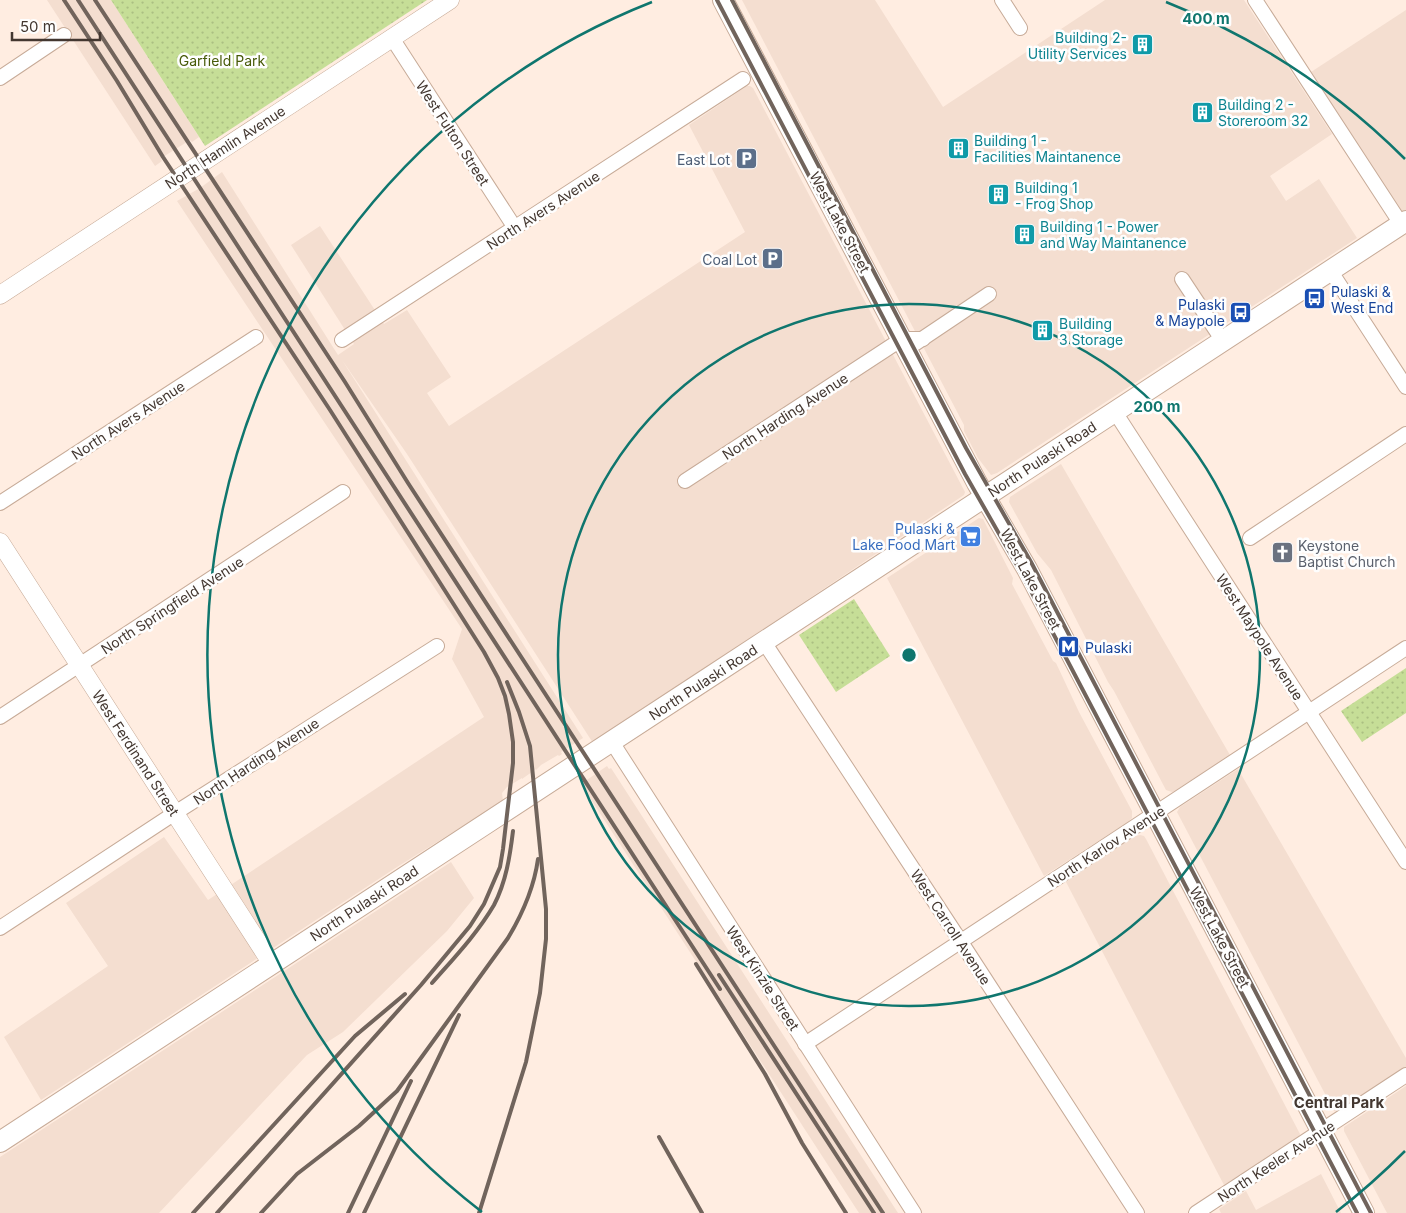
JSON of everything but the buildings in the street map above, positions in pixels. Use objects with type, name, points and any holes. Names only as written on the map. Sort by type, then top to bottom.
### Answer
[{"type":"main road","name":"West Lake Street","points":[[723,0],[951,433],[1014,545],[1364,1213]]},
{"type":"main road","name":"North Pulaski Road","points":[[0,1142],[1404,222]]},
{"type":"main road","name":"West Lake Street","points":[[1321,1131],[1351,1213]]},
{"type":"main road","name":"West Lake Street","points":[[1321,1131],[1376,1213]]},
{"type":"street","name":"North Hamlin Avenue","points":[[0,295],[450,0]]},
{"type":"street","points":[[1002,0],[1020,28]]},
{"type":"street","points":[[1255,0],[1404,222]]},
{"type":"street","points":[[0,78],[64,36]]},
{"type":"street","name":"West Fulton Street","points":[[392,38],[515,228]]},
{"type":"street","name":"North Avers Avenue","points":[[342,340],[743,79],[754,60]]},
{"type":"street","points":[[743,79],[765,80]]},
{"type":"street","points":[[1330,270],[1406,387]]},
{"type":"street","points":[[1182,279],[1223,341]]},
{"type":"street","name":"North Harding Avenue","points":[[684,481],[904,344],[989,294]]},
{"type":"street","name":"North Avers Avenue","points":[[0,503],[256,337]]},
{"type":"street","name":"West Maypole Avenue","points":[[1115,412],[1406,862]]},
{"type":"street","points":[[1250,538],[1406,434]]},
{"type":"street","name":"North Springfield Avenue","points":[[0,718],[344,492]]},
{"type":"street","name":"West Ferdinand Street","points":[[0,542],[272,964]]},
{"type":"street","name":"West Carroll Avenue","points":[[764,642],[1137,1213]]},
{"type":"street","name":"North Harding Avenue","points":[[0,928],[174,813],[437,646]]},
{"type":"street","name":"North Karlov Avenue","points":[[805,1044],[1406,648]]},
{"type":"street","name":"West Kinzie Street","points":[[612,742],[914,1213]]},
{"type":"street","name":"North Keeler Avenue","points":[[1196,1213],[1406,1075]]},
{"type":"shaded area","points":[[47,0],[111,0],[199,137],[192,142],[190,140],[163,157],[162,161],[155,166]]},
{"type":"shaded area","points":[[742,0],[875,0],[943,107],[1105,0],[1244,0],[1332,134],[1270,176],[1286,201],[1319,179],[1357,238],[997,473],[991,475],[978,458],[964,431],[964,425]]},
{"type":"shaded area","points":[[1406,10],[1406,213],[1403,215],[1311,72]]},
{"type":"shaded area","points":[[747,86],[753,88],[965,492],[964,495],[593,743],[407,454],[342,360],[583,738],[561,752],[562,754],[559,756],[507,787],[502,793],[503,801],[397,867],[41,1100],[4,1037],[108,966],[66,903],[164,837],[208,900],[484,717],[452,659],[462,629],[177,201],[200,188],[222,172],[338,355],[354,344],[291,245],[320,226],[384,324],[407,310],[451,377],[427,393],[449,426],[745,232],[689,125]]},
{"type":"shaded area","points":[[1061,464],[1230,755],[1175,791],[1166,790],[1051,570],[1037,553],[1009,502],[1010,497]]},
{"type":"shaded area","points":[[979,518],[983,519],[1013,578],[1012,584],[1053,661],[1056,663],[1079,712],[1132,811],[1132,818],[1128,822],[1044,876],[887,578]]},
{"type":"shaded area","points":[[607,766],[609,769],[611,768],[898,1213],[859,1213],[581,784]]},
{"type":"shaded area","points":[[1238,769],[1406,1058],[1406,1068],[1339,1112],[1334,1111],[1177,812],[1180,807]]},
{"type":"shaded area","points":[[1140,835],[1146,839],[1300,1134],[1298,1139],[1224,1185],[1066,882],[1135,836]]},
{"type":"shaded area","points":[[451,862],[474,898],[447,931],[343,1032],[307,1055],[159,1213],[0,1213],[0,1157]]},
{"type":"shaded area","points":[[1406,1086],[1406,1213],[1387,1213],[1344,1131],[1344,1127]]},
{"type":"shaded area","points":[[1321,1174],[1341,1213],[1221,1213],[1219,1209],[1246,1191],[1256,1210]]},
{"type":"green space","name":"Garfield Park","points":[[111,0],[427,0],[205,146]]},
{"type":"green space","points":[[854,599],[890,656],[836,692],[799,635]]},
{"type":"green space","points":[[1406,668],[1406,713],[1362,742],[1341,711]]},
{"type":"railway","points":[[64,0],[117,81],[163,157],[330,410],[484,652],[505,696],[513,742],[513,763],[500,867],[484,904],[470,926],[421,985],[217,1213]]},
{"type":"railway","points":[[78,0],[720,989]]},
{"type":"railway","points":[[95,0],[345,382],[408,483],[883,1213]]},
{"type":"railway","points":[[717,0],[965,474],[1022,574],[1357,1213]]},
{"type":"railway","points":[[732,0],[966,448],[1031,562],[1371,1213]]},
{"type":"railway","points":[[479,1213],[526,1062],[540,993],[546,939],[546,909],[530,746],[507,682]]},
{"type":"railway","points":[[432,983],[472,936],[494,905],[509,859],[513,831]]},
{"type":"railway","points":[[261,1213],[297,1174],[359,1126],[397,1091],[508,938],[527,900],[534,880],[538,859]]},
{"type":"railway","points":[[696,964],[765,1074],[802,1143],[846,1213]]},
{"type":"railway","points":[[719,975],[874,1213]]},
{"type":"railway","points":[[193,1213],[355,1036],[405,994]]},
{"type":"railway","points":[[364,1213],[459,1015]]},
{"type":"railway","points":[[348,1213],[411,1081]]},
{"type":"railway","points":[[659,1137],[702,1213]]},
{"type":"place","name":"Building 2- Utility Services","points":[[1143,45]]},
{"type":"place","name":"Building 2 - Storeroom 32","points":[[1202,112]]},
{"type":"place","name":"Building 1 - Facilities Maintanence","points":[[958,148]]},
{"type":"place","name":"East Lot","points":[[746,159]]},
{"type":"place","name":"Building 1 - Frog Shop","points":[[999,195]]},
{"type":"place","name":"Building 1 - Power and Way Maintanence","points":[[1024,234]]},
{"type":"place","name":"Coal Lot","points":[[773,259]]},
{"type":"place","name":"Pulaski & West End","points":[[1315,299]]},
{"type":"place","name":"Pulaski & Maypole","points":[[1241,312]]},
{"type":"place","name":"Building 3 Storage","points":[[1043,331]]},
{"type":"place","name":"Pulaski & Lake Food Mart","points":[[971,536]]},
{"type":"place","name":"Keystone Baptist Church","points":[[1282,553]]},
{"type":"place","name":"Pulaski","points":[[1069,647]]},
{"type":"district","name":"Central Park","points":[[1339,1102]]}]
